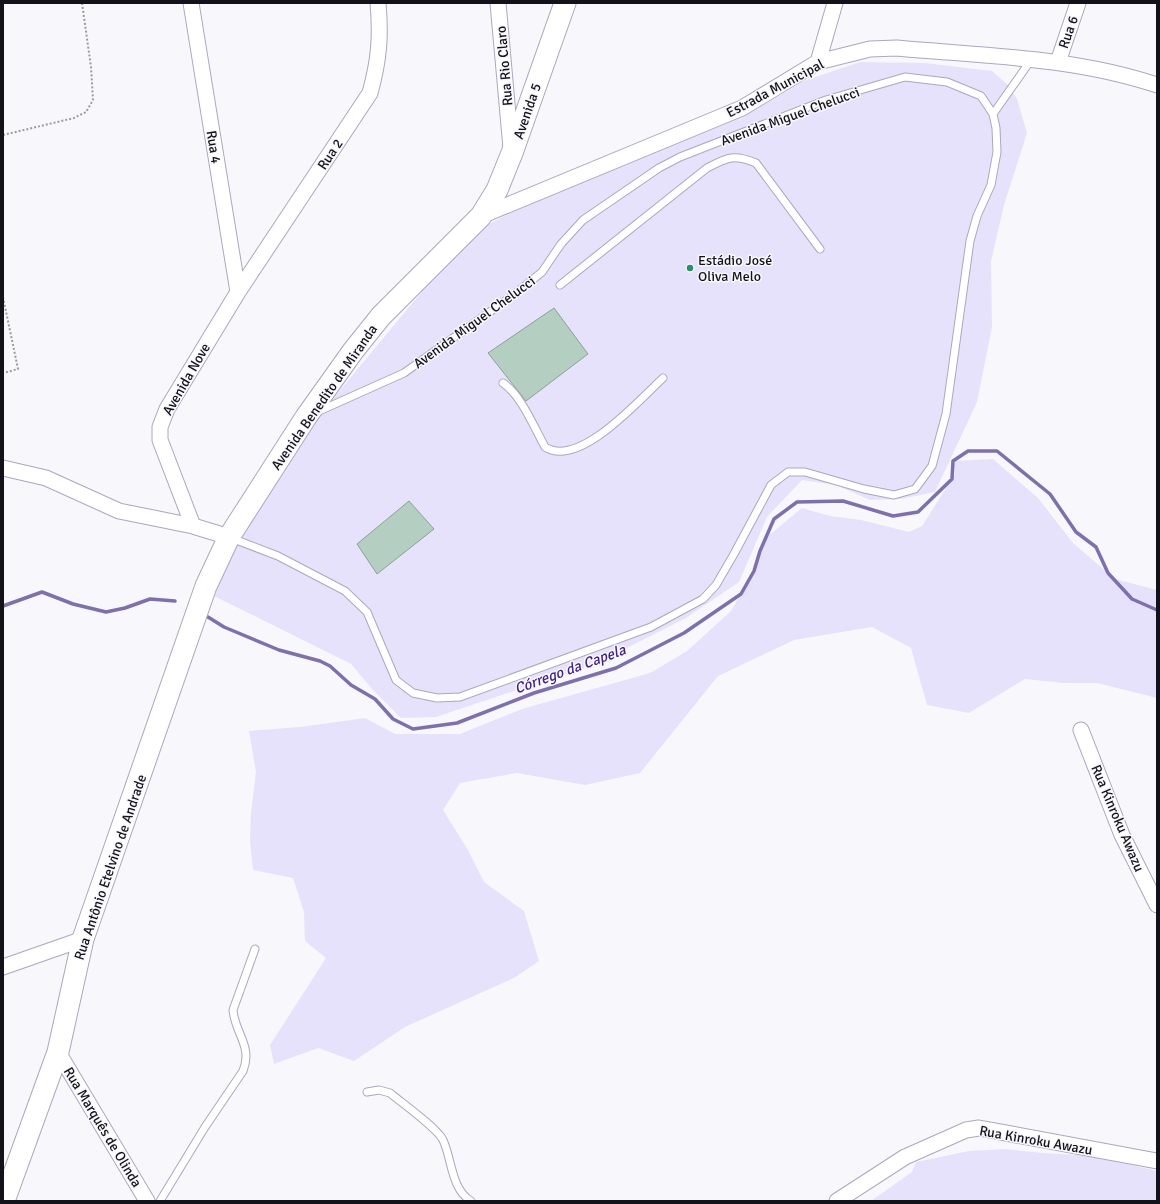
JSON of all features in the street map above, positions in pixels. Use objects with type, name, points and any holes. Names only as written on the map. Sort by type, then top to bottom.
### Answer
[{"type":"street","name":"Rua 4","points":[[191,3],[238,292]]},
{"type":"street","name":"Rua 2","points":[[238,292],[370,94],[378,65],[380,33],[378,3]]},
{"type":"street","name":"Rua Rio Claro","points":[[498,3],[512,153]]},
{"type":"street","name":"Avenida 5","points":[[481,216],[497,190],[512,153],[565,3]]},
{"type":"street","points":[[818,62],[835,3]]},
{"type":"street","name":"Rua 6","points":[[1058,62],[1078,3]]},
{"type":"street","name":"Estrada Municipal","points":[[481,216],[742,108],[818,62],[870,50],[896,48],[1058,62],[1124,74],[1157,84]]},
{"type":"street","name":"Avenida Benedito de Miranda","points":[[230,537],[306,417],[353,351],[381,316],[481,216]]},
{"type":"street","name":"Avenida Nove","points":[[193,526],[160,440],[160,427],[167,409],[238,292]]},
{"type":"street","points":[[3,468],[46,478],[119,511],[193,526],[230,537]]},
{"type":"street","name":"Rua Antônio Etelvino de Andrade","points":[[4,1201],[58,1052],[83,939],[206,586],[230,537]]},
{"type":"street","name":"Rua Kinroku Awazu","points":[[1081,730],[1122,835],[1157,905]]},
{"type":"street","points":[[3,966],[83,939]]},
{"type":"street","name":"Rua Marquês de Olinda","points":[[58,1052],[148,1201]]},
{"type":"street","name":"Rua Kinroku Awazu","points":[[837,1201],[905,1157],[966,1130],[979,1128],[1157,1161]]},
{"type":"lane","points":[[230,537],[278,556],[345,591],[367,612],[396,680],[413,693],[437,698],[460,697],[651,627],[704,599],[716,585],[772,485],[788,472],[805,472],[864,489],[894,495],[915,489],[932,466],[946,414],[970,241],[977,216],[991,185],[997,152],[994,114],[1031,60]]},
{"type":"lane","name":"Avenida Miguel Chelucci","points":[[306,417],[404,373],[515,294],[542,272],[561,244],[583,220],[659,168],[680,157],[826,100],[905,77],[947,82],[981,96],[994,114]]},
{"type":"lane","points":[[560,285],[707,168],[727,158],[741,157],[756,163],[820,249]]},
{"type":"lane","points":[[502,383],[508,386],[523,406],[545,447],[551,451],[563,451],[585,445],[598,437],[663,378]]},
{"type":"lane","points":[[160,1201],[205,1127],[243,1071],[247,1061],[248,1054],[234,1018],[233,1010],[255,949]]},
{"type":"lane","points":[[367,1092],[379,1090],[390,1093],[443,1139],[457,1183],[462,1192],[471,1201]]},
{"type":"path","points":[[3,135],[74,118],[86,112],[93,100],[91,67],[82,3]]},
{"type":"path","points":[[3,297],[18,369],[3,373]]},
{"type":"shaded area","points":[[860,62],[925,63],[992,71],[1008,85],[1017,99],[1027,133],[1004,205],[991,261],[992,327],[977,402],[935,492],[901,499],[870,500],[836,485],[802,480],[767,517],[739,582],[686,618],[595,664],[436,717],[401,718],[373,690],[351,664],[214,596],[230,541],[307,430],[444,265],[487,225],[532,202],[767,103],[806,80]]},
{"type":"shaded area","points":[[993,459],[1038,498],[1073,543],[1115,579],[1157,590],[1157,698],[1097,683],[1064,683],[1025,679],[969,713],[927,705],[911,648],[872,627],[794,640],[718,676],[640,773],[585,785],[517,773],[460,783],[443,810],[468,850],[484,882],[524,911],[539,961],[514,978],[405,1027],[354,1061],[318,1048],[274,1064],[270,1045],[326,958],[305,941],[304,912],[293,878],[253,870],[250,841],[251,813],[256,772],[249,731],[300,727],[365,718],[395,734],[460,734],[522,709],[650,673],[687,651],[731,611],[754,571],[767,537],[802,508],[830,516],[861,520],[909,532],[922,526],[955,474],[953,461]]},
{"type":"shaded area","points":[[1005,1149],[1095,1156],[1157,1171],[1157,1201],[871,1201],[912,1172],[916,1162],[969,1151]]},
{"type":"building","points":[[554,308],[588,354],[526,401],[488,353]]},
{"type":"building","points":[[409,501],[434,529],[377,574],[357,544]]},
{"type":"waterway","name":"Córrego da Capela","points":[[208,617],[224,627],[279,650],[320,661],[330,666],[351,685],[375,699],[393,719],[413,729],[457,723],[534,693],[616,668],[684,633],[741,594],[754,571],[760,551],[774,519],[797,502],[843,501],[893,516],[918,512],[952,479],[953,461],[968,451],[997,451],[1050,494],[1076,532],[1096,547],[1108,573],[1132,599],[1157,610]]},
{"type":"waterway","name":"Córrego da Capela","points":[[3,606],[42,592],[73,604],[106,612],[125,608],[150,599],[175,601]]},
{"type":"place","name":"Estádio José Oliva Melo","points":[[690,268]]}]
